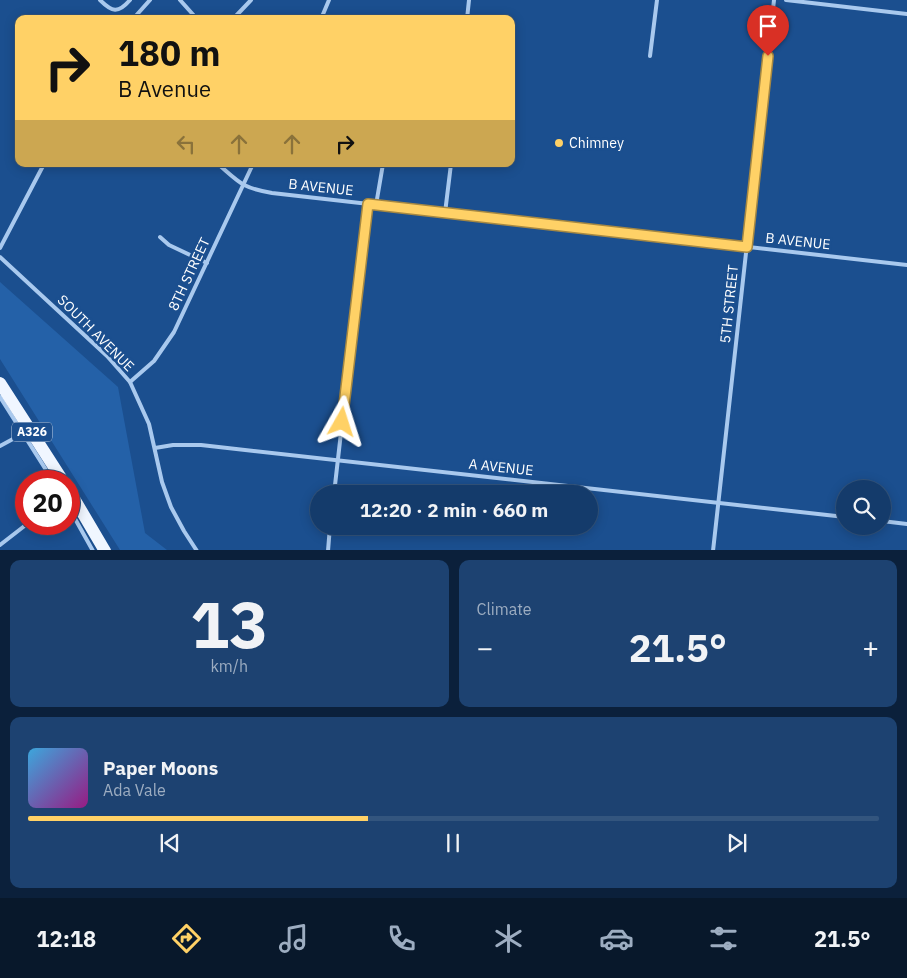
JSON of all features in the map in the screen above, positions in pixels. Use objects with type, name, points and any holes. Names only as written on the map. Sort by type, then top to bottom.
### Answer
[{"type":"main road","name":"A326","points":[[0,383],[56,470]]},
{"type":"main road","points":[[80,508],[105,550]]},
{"type":"lane","points":[[100,0],[111,10],[116,10],[120,9],[130,0]]},
{"type":"lane","points":[[137,15],[150,0]]},
{"type":"lane","points":[[180,0],[193,15]]},
{"type":"lane","points":[[237,15],[252,0]]},
{"type":"lane","points":[[323,15],[329,0]]},
{"type":"lane","points":[[467,15],[469,0]]},
{"type":"lane","points":[[650,56],[657,0]]},
{"type":"lane","name":"5TH STREET","points":[[713,550],[774,0]]},
{"type":"lane","points":[[786,0],[907,14]]},
{"type":"lane","points":[[0,248],[42,167]]},
{"type":"lane","name":"B AVENUE","points":[[221,167],[242,186],[272,193],[907,265]]},
{"type":"lane","name":"8TH STREET","points":[[130,382],[150,365],[169,341],[251,167]]},
{"type":"lane","points":[[376,205],[382,167]]},
{"type":"lane","points":[[445,213],[451,167]]},
{"type":"lane","points":[[335,485],[368,204]]},
{"type":"lane","points":[[160,237],[169,245],[207,262]]},
{"type":"lane","name":"SOUTH AVENUE","points":[[0,257],[107,356],[130,382],[145,415],[155,448],[162,482],[171,507],[197,550]]},
{"type":"lane","points":[[0,397],[46,470]]},
{"type":"lane","points":[[0,446],[24,433]]},
{"type":"lane","name":"A AVENUE","points":[[155,448],[174,445],[201,445],[836,516]]},
{"type":"lane","points":[[891,522],[907,524]]},
{"type":"lane","points":[[80,527],[93,550]]},
{"type":"lane","points":[[0,545],[15,534]]},
{"type":"lane","points":[[328,550],[329,535]]},
{"type":"shaded area","points":[[0,282],[118,387],[145,533],[167,550],[120,550],[80,486],[80,470],[70,470],[0,359]]},
{"type":"place","name":"Chimney","points":[[559,143]]},
{"type":"route","points":[[342,422],[368,204],[747,247],[768,56]]}]
